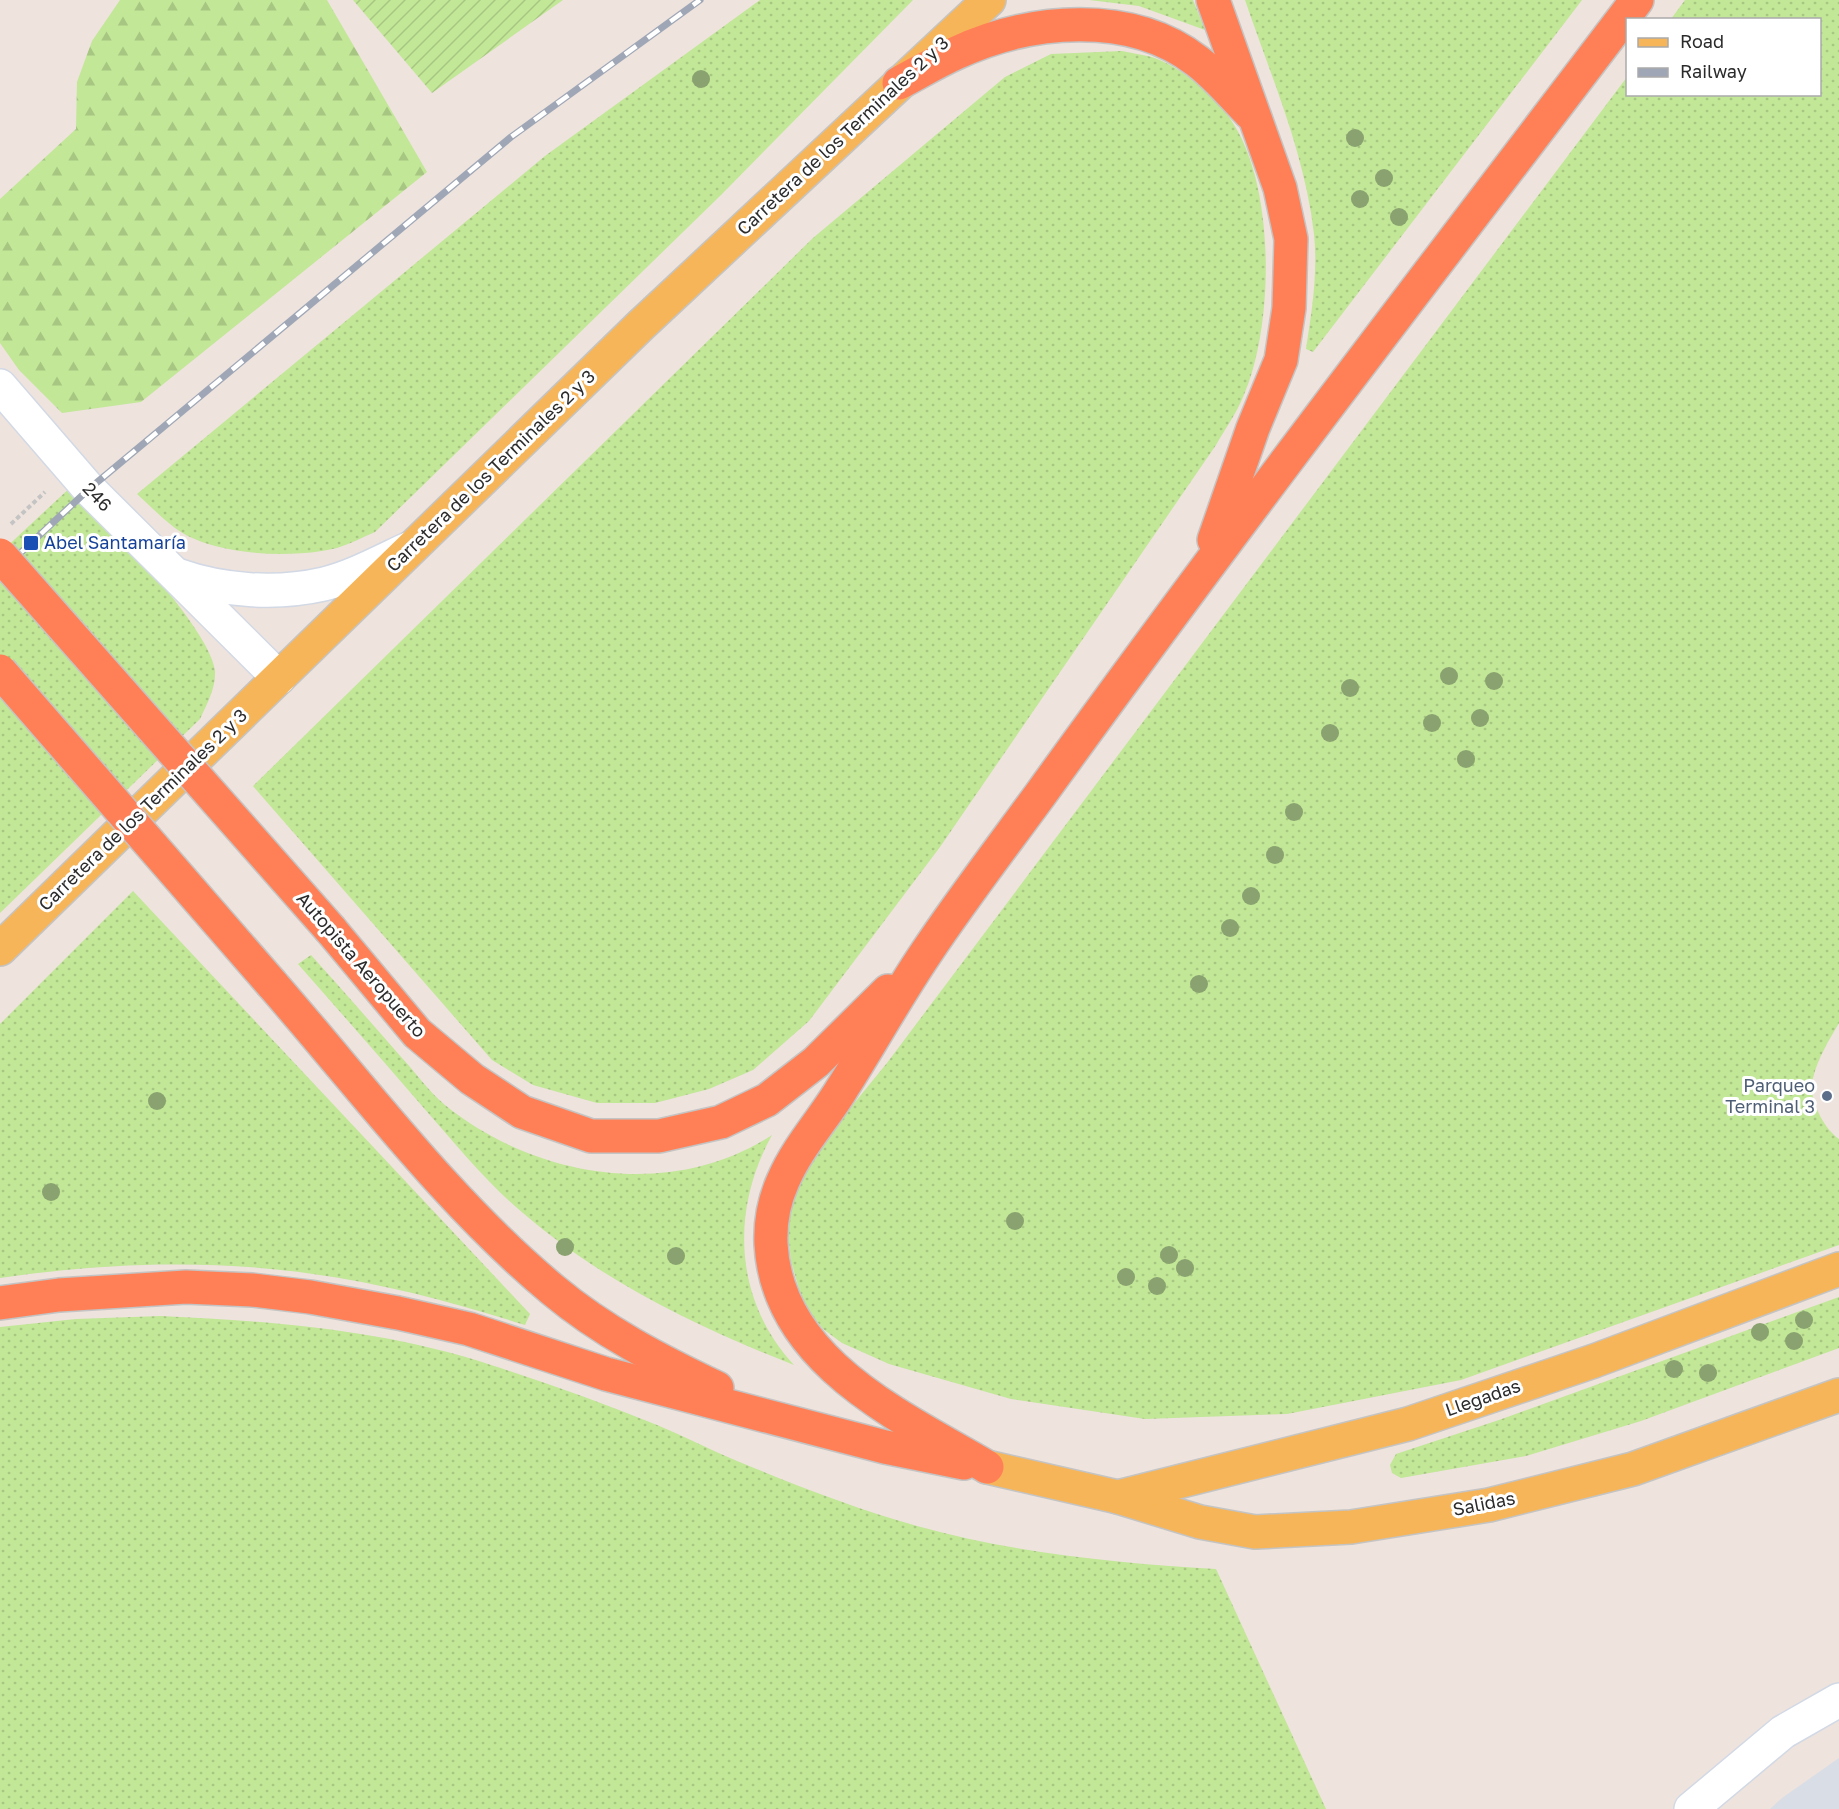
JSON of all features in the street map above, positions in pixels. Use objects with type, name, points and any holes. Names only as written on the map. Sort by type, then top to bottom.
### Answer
[{"type":"highway","points":[[1204,567],[1253,428],[1281,360],[1289,308],[1291,238],[1280,188],[1213,0]]},
{"type":"highway","points":[[987,1467],[863,1392],[824,1358],[792,1314],[777,1279],[771,1249],[771,1221],[775,1201],[788,1170],[797,1153],[836,1099],[925,954],[1204,567],[1637,0]]},
{"type":"highway","points":[[899,83],[957,52],[996,39],[1063,25],[1101,25],[1137,31],[1174,47],[1197,61],[1257,120]]},
{"type":"highway","name":"Autopista Aeropuerto","points":[[4,541],[417,1033],[472,1079],[522,1112],[591,1136],[658,1136],[721,1122],[767,1100],[816,1062],[925,954]]},
{"type":"highway","points":[[0,671],[464,1205],[554,1290],[618,1336],[664,1362],[717,1388],[810,1427]]},
{"type":"highway","points":[[0,1303],[58,1295],[186,1287],[252,1290],[310,1297],[469,1329],[606,1374],[885,1448],[987,1467]]},
{"type":"main road","name":"Carretera de los Terminales 2 y 3","points":[[0,949],[640,326],[989,0]]},
{"type":"main road","name":"Llegadas","points":[[1118,1497],[1408,1424],[1594,1361],[1839,1269]]},
{"type":"main road","name":"Salidas","points":[[987,1467],[1118,1497],[1200,1522],[1255,1532],[1351,1527],[1490,1505],[1633,1469],[1839,1395]]},
{"type":"street","name":"246","points":[[0,386],[71,468],[279,678]]},
{"type":"street","points":[[175,574],[201,584],[284,589],[324,584],[414,546]]},
{"type":"street","points":[[1691,1809],[1783,1732],[1839,1700]]},
{"type":"path","points":[[4,541],[71,468]]},
{"type":"shaded area","points":[[1839,1758],[1839,1809],[1770,1809],[1782,1798]]},
{"type":"green space","points":[[120,0],[327,0],[427,172],[141,402],[62,413],[19,370],[0,343],[0,199],[76,129],[77,82],[92,41]]},
{"type":"green space","points":[[353,0],[563,0],[432,93]]},
{"type":"green space","points":[[760,0],[913,0],[721,195],[375,532],[337,548],[319,551],[276,554],[231,550],[191,537],[175,528],[137,494],[545,156]]},
{"type":"green space","points":[[1089,0],[1193,0],[1205,30],[1139,6]]},
{"type":"green space","points":[[1245,0],[1582,0],[1313,352],[1306,349],[1315,277],[1314,234],[1310,204],[1286,116]]},
{"type":"green space","points":[[1685,0],[1839,0],[1839,1023],[1815,1071],[1812,1094],[1818,1112],[1828,1128],[1839,1139],[1839,1245],[1461,1380],[1287,1414],[1145,1419],[1011,1399],[889,1364],[842,1343],[823,1329],[808,1310],[791,1261],[788,1233],[789,1210],[797,1182],[811,1156],[887,1063],[1626,78],[1626,96],[1821,96],[1821,18],[1672,18]]},
{"type":"green space","points":[[1122,51],[1162,61],[1180,71],[1212,97],[1225,112],[1242,139],[1254,173],[1262,211],[1266,252],[1265,292],[1254,367],[1234,415],[1216,445],[940,847],[809,1021],[753,1070],[709,1089],[655,1103],[597,1103],[533,1085],[492,1060],[253,786],[813,238],[1005,77],[1051,54]]},
{"type":"green space","points":[[74,484],[155,576],[196,629],[209,652],[215,671],[214,684],[200,719],[0,913],[0,553]]},
{"type":"green space","points":[[133,891],[530,1314],[525,1325],[394,1289],[340,1278],[274,1269],[196,1265],[117,1266],[0,1278],[0,1024]]},
{"type":"green space","points":[[311,955],[439,1100],[481,1130],[520,1150],[561,1164],[604,1172],[648,1174],[691,1168],[733,1156],[772,1135],[758,1164],[749,1194],[745,1224],[745,1254],[750,1284],[759,1312],[774,1340],[794,1365],[686,1318],[618,1281],[585,1260],[523,1213],[474,1165],[298,964]]},
{"type":"green space","points":[[1839,1297],[1839,1348],[1641,1421],[1526,1456],[1401,1478],[1392,1473],[1390,1465],[1396,1454],[1499,1420]]},
{"type":"green space","points":[[161,1316],[286,1324],[410,1343],[491,1365],[575,1394],[657,1425],[803,1488],[917,1526],[1028,1550],[1141,1564],[1216,1569],[1326,1809],[0,1809],[0,1327],[76,1319]]},
{"type":"railway","points":[[0,572],[89,489],[511,137],[700,0]]},
{"type":"place","name":"Abel Santamaría","points":[[31,543]]},
{"type":"place","name":"Parqueo Terminal 3","points":[[1827,1096]]}]
